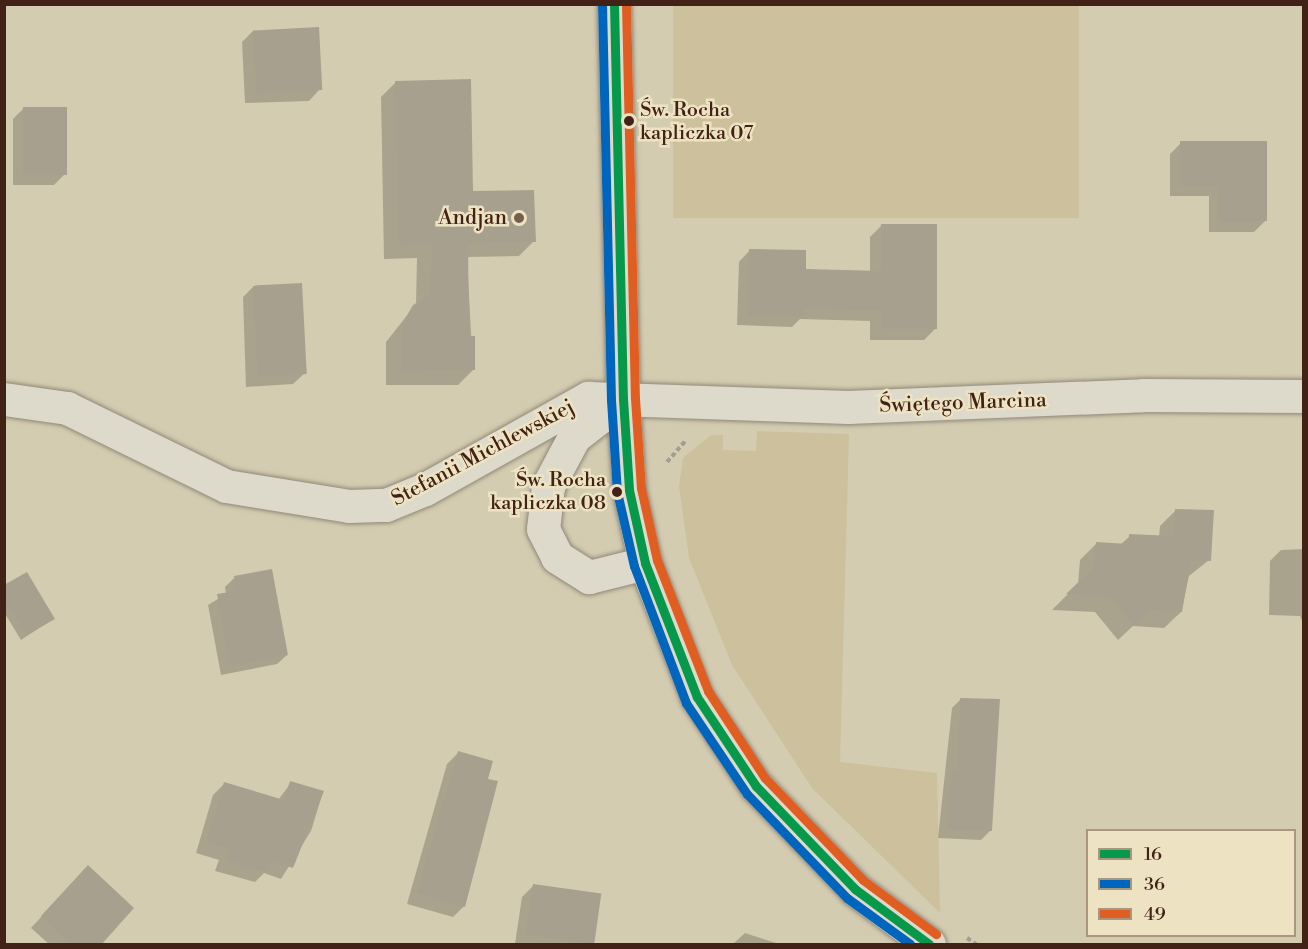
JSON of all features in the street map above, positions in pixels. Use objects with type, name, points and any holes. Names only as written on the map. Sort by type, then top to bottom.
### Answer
[{"type":"street","points":[[614,4],[623,399],[629,490],[645,563],[697,697],[749,776],[803,840],[944,938]]},
{"type":"street","name":"Świętego Marcina","points":[[623,399],[848,407],[1143,395],[1304,396]]},
{"type":"street","name":"Stefanii Michlewskiej","points":[[4,399],[67,408],[226,486],[349,506],[386,505],[425,489],[588,398],[623,399]]},
{"type":"street","points":[[623,399],[574,437],[548,486],[543,529],[557,556],[589,577],[645,563]]},
{"type":"path","points":[[665,470],[678,444],[697,436]]},
{"type":"path","points":[[944,938],[976,945]]},
{"type":"shaded area","points":[[673,5],[1079,5],[1079,218],[673,218]]},
{"type":"shaded area","points":[[757,431],[849,434],[840,762],[937,773],[940,913],[812,788],[732,665],[689,558],[679,486],[683,458],[711,435],[723,435],[723,450],[756,451]]},
{"type":"building","points":[[319,27],[322,90],[256,93],[253,30]]},
{"type":"building","points":[[471,79],[473,191],[534,190],[536,242],[468,243],[469,336],[475,336],[475,370],[401,371],[401,326],[413,305],[430,295],[432,244],[399,245],[395,81]]},
{"type":"building","points":[[23,107],[67,107],[67,175],[23,175]]},
{"type":"building","points":[[1180,141],[1267,141],[1267,221],[1219,222],[1219,186],[1180,186]]},
{"type":"building","points":[[881,224],[937,224],[937,329],[881,329],[881,310],[805,308],[805,316],[748,315],[749,249],[806,250],[806,269],[881,271]]},
{"type":"building","points":[[302,283],[307,374],[258,376],[253,286]]},
{"type":"building","points":[[1175,509],[1214,510],[1211,561],[1191,560],[1182,612],[1150,610],[1134,626],[1111,597],[1066,594],[1094,567],[1096,542],[1129,544],[1129,534],[1174,536]]},
{"type":"building","points":[[272,569],[288,655],[230,667],[217,594],[236,591],[234,576]]},
{"type":"building","points":[[27,572],[55,619],[27,635],[4,598],[4,585]]},
{"type":"building","points":[[960,698],[1000,699],[992,831],[947,829],[950,770],[957,770]]},
{"type":"building","points":[[458,751],[493,761],[488,779],[498,781],[465,907],[417,893]]},
{"type":"building","points":[[290,781],[324,791],[293,868],[271,861],[267,872],[226,860],[229,849],[206,842],[224,782],[284,800]]},
{"type":"building","points":[[88,865],[134,908],[101,945],[72,945],[41,916]]},
{"type":"building","points":[[533,884],[601,894],[594,944],[526,935]]},
{"type":"transit line","name":"36","points":[[602,4],[611,400],[617,492],[634,566],[686,703],[747,794],[847,898],[910,944]]},
{"type":"transit line","name":"16","points":[[614,4],[623,399],[629,490],[645,563],[697,697],[756,786],[855,889],[929,944]]},
{"type":"transit line","name":"49","points":[[626,4],[635,398],[641,488],[657,560],[708,691],[765,778],[863,880],[936,934]]},
{"type":"place","name":"Św. Rocha kapliczka 07","points":[[629,121]]},
{"type":"place","name":"Andjan","points":[[519,218]]},
{"type":"place","name":"Św. Rocha kapliczka 08","points":[[617,492]]}]
